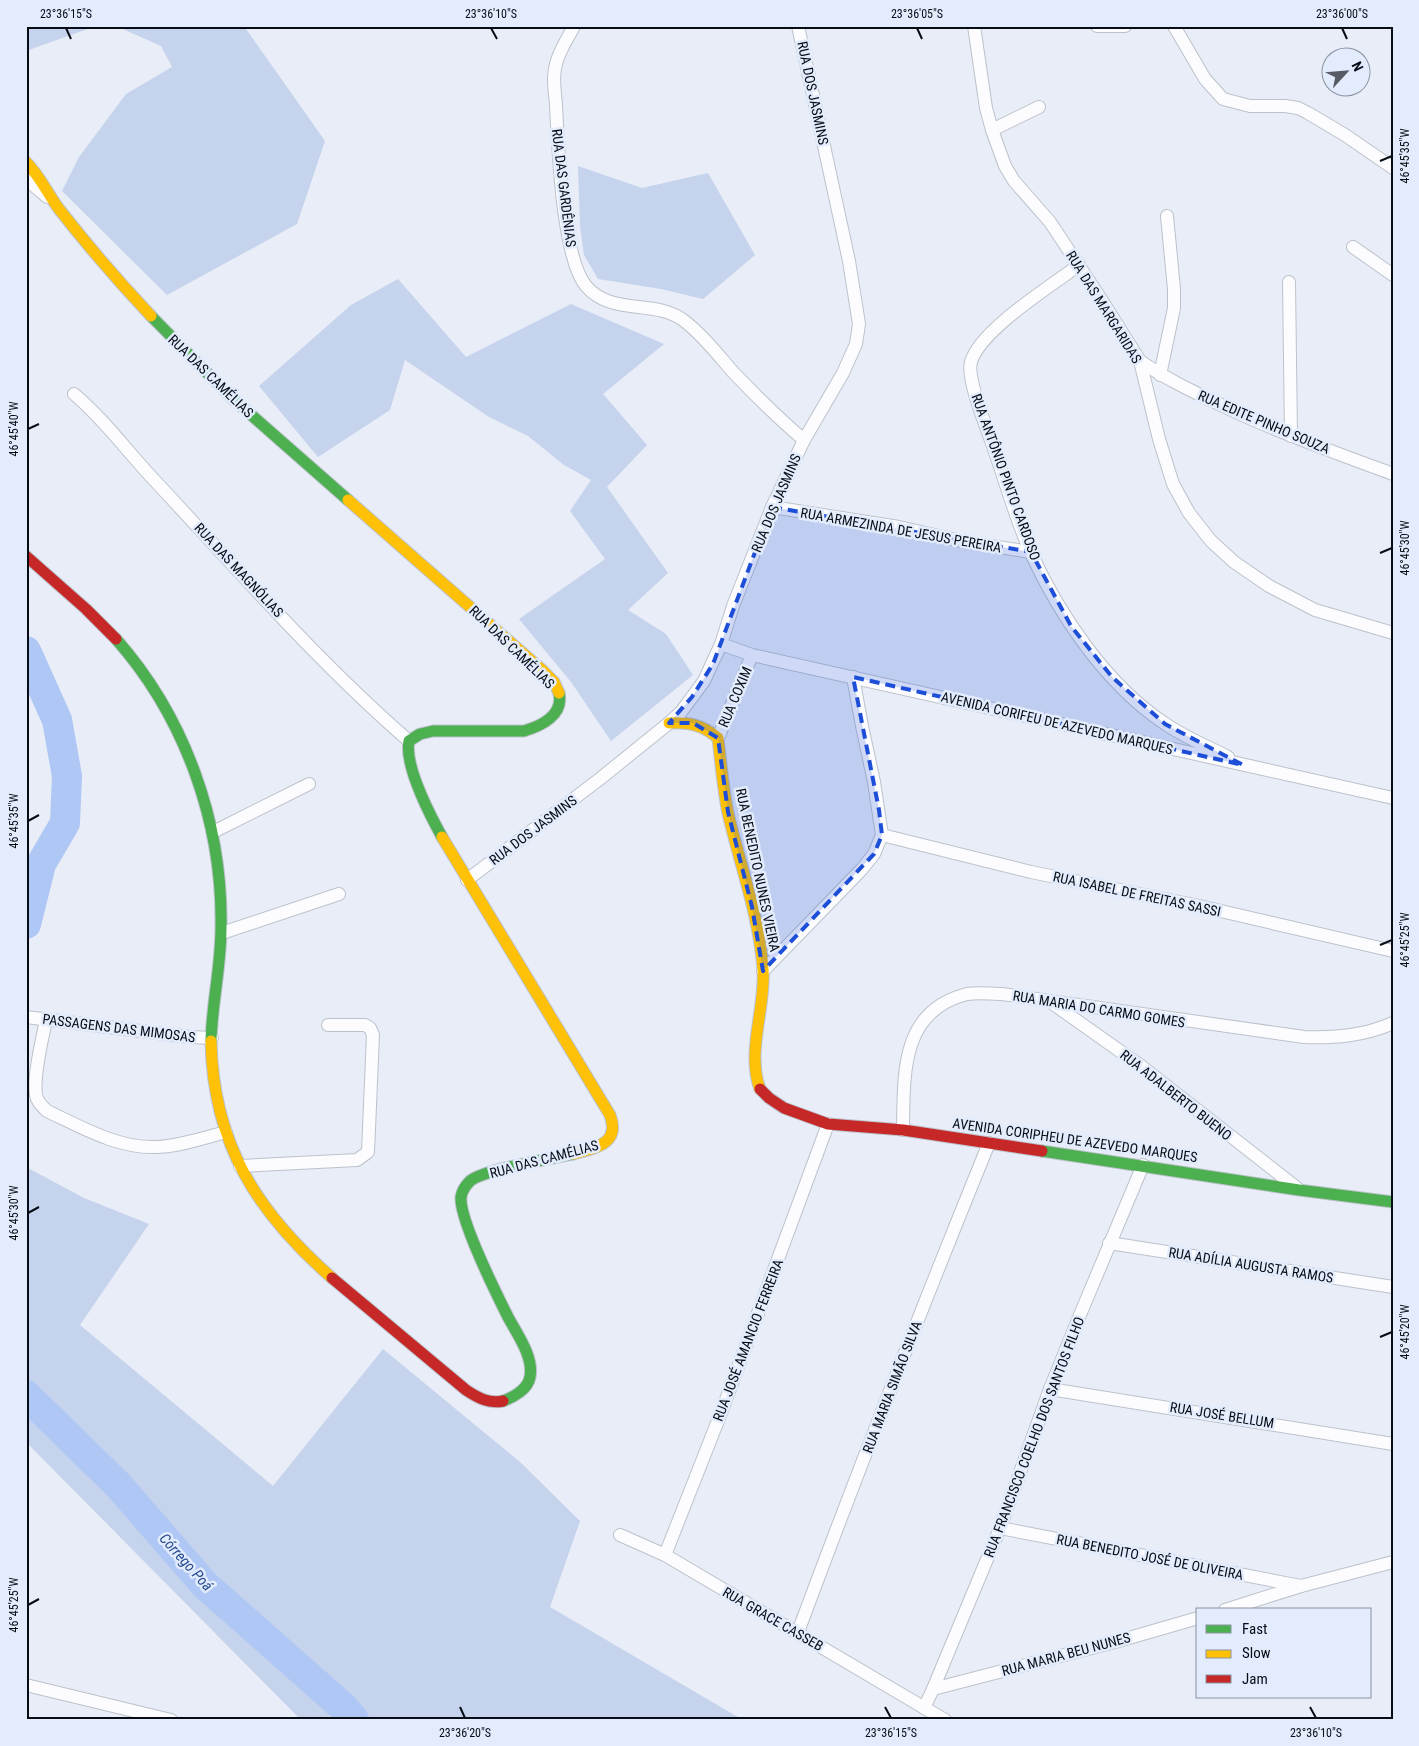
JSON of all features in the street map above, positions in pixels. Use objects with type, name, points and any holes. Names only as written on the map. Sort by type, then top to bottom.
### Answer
[{"type":"street","name":"RUA DAS GARDÊNIAS","points":[[574,26],[556,64],[554,84],[559,162],[568,233],[574,261],[584,284],[590,290],[612,303],[664,312],[683,320],[699,334],[778,418],[804,440]]},
{"type":"street","name":"RUA DOS JASMINS","points":[[467,880],[601,778],[681,712],[704,681],[721,644],[733,606],[772,507],[804,440],[850,359],[856,344],[859,324],[849,261],[798,26]]},
{"type":"street","name":"RUA DAS MARGARIDAS","points":[[974,26],[986,108],[1005,166],[1014,182],[1050,222],[1140,360],[1158,439],[1173,484],[1189,512],[1211,541],[1234,562],[1269,586],[1315,610],[1393,632]]},
{"type":"street","points":[[1097,26],[1125,26]]},
{"type":"street","points":[[1174,26],[1204,79],[1223,99],[1250,106],[1298,108],[1345,135],[1393,168]]},
{"type":"street","points":[[992,130],[1038,107]]},
{"type":"street","name":"RUA DAS CAMÉLIAS","points":[[26,162],[58,207],[122,285],[190,357],[232,398],[543,672],[559,691],[559,706],[555,713],[549,721],[533,729],[517,731],[432,731],[413,737],[409,741],[408,746],[412,770],[428,808],[467,880],[605,1105],[611,1117],[613,1128],[613,1135],[601,1146],[553,1159],[502,1169],[475,1178],[463,1192],[461,1200],[466,1222],[530,1365],[530,1378],[526,1385],[513,1397],[504,1401],[486,1402],[460,1386],[327,1274],[281,1230],[257,1198],[240,1166],[226,1132],[215,1085],[211,1054],[216,976],[222,933],[219,874],[213,832],[192,761],[172,720],[139,667],[104,626],[26,556]]},
{"type":"street","name":"RUA DAS CAMÉLIAS","points":[[26,179],[58,207]]},
{"type":"street","points":[[1160,375],[1170,335],[1174,308],[1174,288],[1167,216]]},
{"type":"street","points":[[1353,247],[1393,275]]},
{"type":"street","name":"RUA ANTÔNIO PINTO CARDOSO","points":[[1079,265],[1015,312],[976,351],[970,363],[977,401],[1031,552],[1071,626],[1112,677],[1165,724],[1243,765]]},
{"type":"street","points":[[1289,282],[1291,436]]},
{"type":"street","name":"RUA EDITE PINHO SOUZA","points":[[1140,360],[1160,375],[1237,412],[1291,436],[1393,474]]},
{"type":"street","name":"RUA DAS MAGNÓLIAS","points":[[74,394],[85,403],[135,460],[295,630],[360,696],[409,741]]},
{"type":"street","name":"RUA ARMEZINDA DE JESUS PEREIRA","points":[[772,507],[900,527],[965,542],[1031,552]]},
{"type":"street","name":"AVENIDA CORIFEU DE AZEVEDO MARQUES","points":[[721,644],[752,655],[1393,798]]},
{"type":"street","name":"RUA COXIM","points":[[718,738],[752,655]]},
{"type":"street","points":[[763,971],[862,869],[874,854],[882,834],[854,677]]},
{"type":"street","points":[[669,722],[693,723],[710,731],[718,738]]},
{"type":"street","name":"RUA BENEDITO NUNES VIEIRA","points":[[718,738],[728,812],[742,861],[759,937],[763,971],[755,1060],[757,1082],[760,1090]]},
{"type":"street","points":[[213,832],[309,784]]},
{"type":"street","name":"RUA ISABEL DE FREITAS SASSI","points":[[882,834],[1031,872],[1199,906],[1393,951]]},
{"type":"street","points":[[222,933],[339,894]]},
{"type":"street","name":"RUA MARIA DO CARMO GOMES","points":[[903,1130],[904,1088],[911,1041],[920,1025],[936,1008],[950,1000],[969,994],[1002,994],[1304,1037],[1331,1038],[1356,1035],[1393,1023]]},
{"type":"street","name":"RUA ADALBERTO BUENO","points":[[1050,1002],[1141,1066],[1299,1190]]},
{"type":"street","name":"PASSAGENS DAS MIMOSAS","points":[[26,1017],[212,1038]]},
{"type":"street","points":[[46,1020],[36,1088],[38,1100],[47,1110],[111,1139],[136,1145],[171,1146],[226,1132]]},
{"type":"street","points":[[240,1166],[357,1160],[368,1152],[373,1035],[370,1028],[365,1024],[328,1025]]},
{"type":"street","name":"AVENIDA CORIPHEU DE AZEVEDO MARQUES","points":[[760,1090],[768,1098],[784,1108],[828,1124],[903,1130],[1299,1190],[1393,1202]]},
{"type":"street","name":"RUA JOSÉ AMANCIO FERREIRA","points":[[664,1555],[720,1414],[828,1124]]},
{"type":"street","name":"RUA MARIA SIMÃO SILVA","points":[[798,1632],[941,1261],[989,1143]]},
{"type":"street","name":"RUA FRANCISCO COELHO DOS SANTOS FILHO","points":[[924,1708],[1000,1528],[1050,1389],[1143,1165]]},
{"type":"street","name":"RUA ADÍLIA AUGUSTA RAMOS","points":[[1109,1243],[1393,1287]]},
{"type":"street","name":"RUA JOSÉ BELLUM","points":[[1050,1389],[1393,1444]]},
{"type":"street","name":"RUA BENEDITO JOSÉ DE OLIVEIRA","points":[[1000,1528],[1301,1586]]},
{"type":"street","name":"RUA GRACE CASSEB","points":[[620,1535],[664,1555],[945,1720]]},
{"type":"street","points":[[1231,1608],[1301,1586],[1393,1562]]},
{"type":"street","name":"RUA MARIA BEU NUNES","points":[[933,1689],[1115,1642],[1196,1619]]},
{"type":"street","points":[[28,1684],[171,1720]]},
{"type":"highlighted area","points":[[772,507],[1031,552],[1071,626],[1112,677],[1165,724],[1243,765],[853,677],[879,810],[882,835],[874,854],[763,971],[752,907],[728,812],[718,738],[693,723],[669,723],[692,697],[713,664]]},
{"type":"shaded area","points":[[26,26],[96,26],[26,51]]},
{"type":"shaded area","points":[[116,26],[244,26],[325,141],[297,224],[167,295],[62,191],[79,157],[126,94],[172,67],[161,46]]},
{"type":"shaded area","points":[[578,166],[642,188],[708,173],[755,255],[703,299],[661,289],[598,279],[584,255],[580,226]]},
{"type":"shaded area","points":[[398,279],[466,357],[571,304],[664,344],[603,394],[647,445],[607,487],[668,573],[628,610],[666,634],[693,675],[611,741],[571,682],[519,619],[605,559],[570,511],[591,480],[564,465],[528,436],[489,417],[405,360],[390,410],[318,457],[259,386],[351,305]]},
{"type":"shaded area","points":[[26,1167],[84,1198],[149,1224],[80,1325],[273,1486],[383,1349],[520,1462],[580,1521],[550,1607],[743,1720],[301,1720],[26,1442]]},
{"type":"waterway","name":"Córrego Poá","points":[[26,651],[57,720],[67,776],[65,823],[41,864],[26,924]]},
{"type":"waterway","name":"Córrego Poá","points":[[26,1395],[119,1486],[205,1585],[343,1707],[354,1720]]},
{"type":"traffic: fast","points":[[151,316],[232,398],[348,500]]},
{"type":"traffic: fast","points":[[116,639],[162,702],[180,737],[195,773],[207,811],[220,889],[221,928],[211,1041]]},
{"type":"traffic: fast","points":[[442,837],[414,777],[408,751],[409,741],[420,734],[433,731],[524,731],[544,723],[555,713],[560,701],[559,693]]},
{"type":"traffic: fast","points":[[1042,1151],[1299,1190],[1393,1202]]},
{"type":"traffic: fast","points":[[503,1401],[516,1395],[529,1381],[530,1362],[472,1239],[462,1208],[461,1197],[464,1188],[470,1181],[489,1172],[573,1154]]},
{"type":"traffic: slow","points":[[26,162],[70,223],[151,316]]},
{"type":"traffic: slow","points":[[348,500],[543,671],[554,682],[559,693]]},
{"type":"traffic: slow","points":[[669,723],[695,725],[707,730],[718,738],[728,813],[758,929],[761,949],[763,984],[755,1060],[756,1075],[760,1089]]},
{"type":"traffic: slow","points":[[442,837],[610,1115],[612,1132],[609,1139],[597,1147],[573,1154]]},
{"type":"traffic: slow","points":[[211,1041],[214,1078],[220,1112],[230,1144],[244,1173],[261,1201],[282,1228],[332,1278]]},
{"type":"traffic: jam","points":[[26,556],[86,609],[116,639]]},
{"type":"traffic: jam","points":[[760,1089],[784,1108],[828,1124],[903,1130],[1042,1151]]},
{"type":"traffic: jam","points":[[332,1278],[466,1390],[484,1400],[493,1402],[503,1401]]}]
